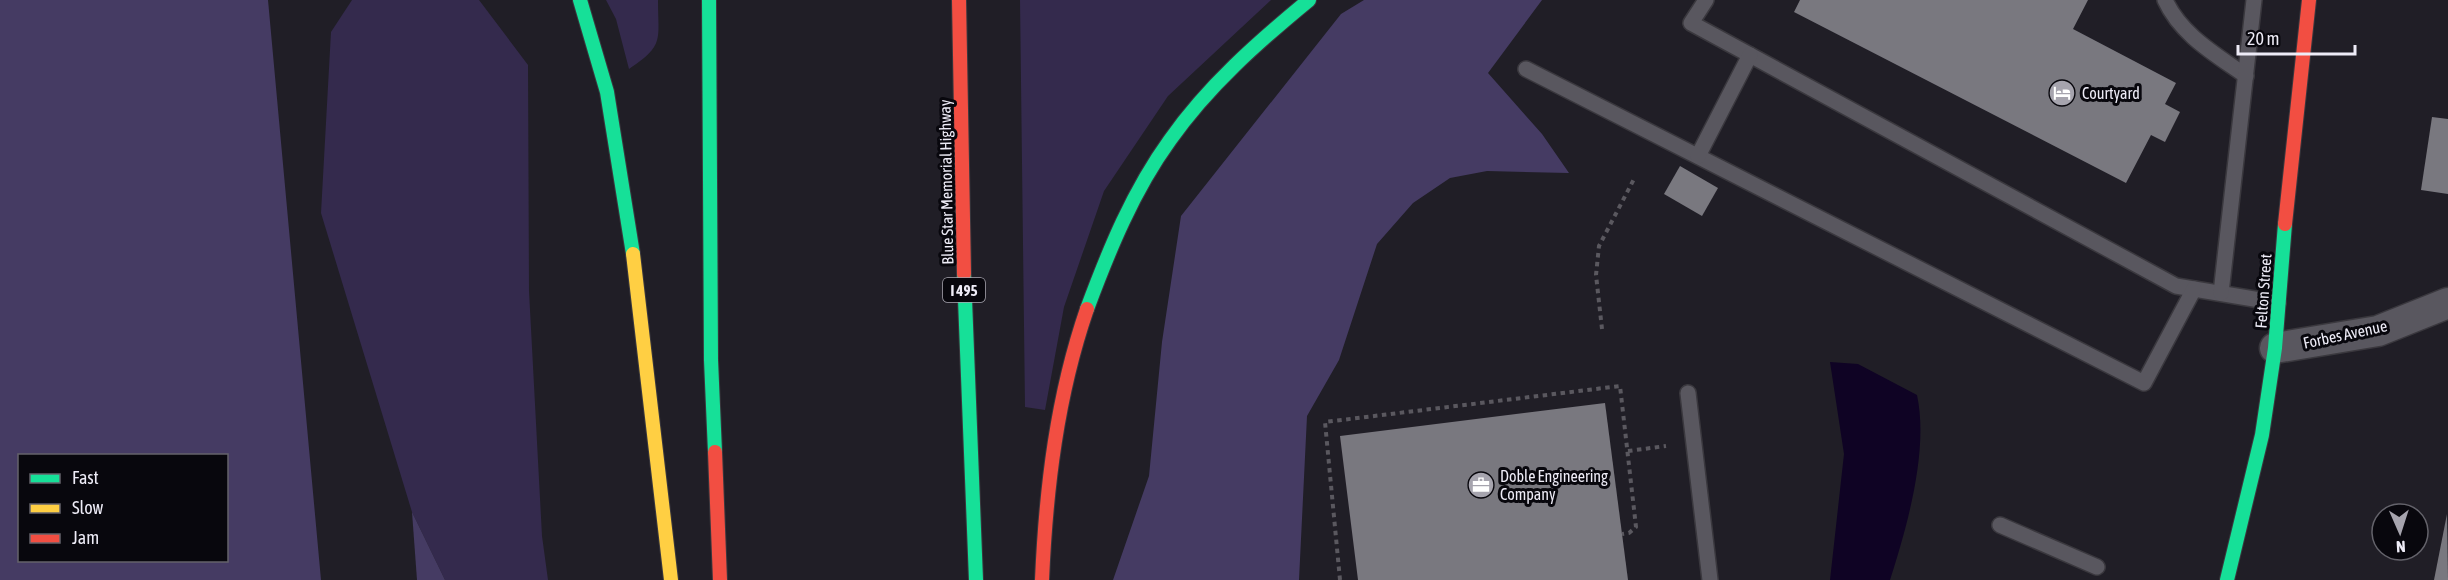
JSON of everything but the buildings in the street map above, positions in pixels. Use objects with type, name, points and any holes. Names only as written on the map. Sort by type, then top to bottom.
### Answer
[{"type":"main road","points":[[580,0],[599,56],[614,116],[643,327],[671,580]]},
{"type":"main road","points":[[709,0],[711,360],[720,580]]},
{"type":"main road","name":"Blue Star Memorial Highway","points":[[959,0],[965,344],[976,580]]},
{"type":"main road","points":[[1042,580],[1049,478],[1076,349],[1105,259],[1154,164],[1198,104],[1264,39],[1309,0]]},
{"type":"main road","name":"Felton Street","points":[[2227,580],[2251,490],[2275,348],[2309,0]]},
{"type":"street","name":"Forbes Avenue","points":[[2275,348],[2378,331],[2448,303]]},
{"type":"lane","points":[[1706,0],[1691,23],[2176,286],[2278,303]]},
{"type":"lane","points":[[2165,0],[2175,20],[2204,46],[2246,76]]},
{"type":"lane","points":[[2221,293],[2254,0]]},
{"type":"lane","points":[[1698,156],[1750,55]]},
{"type":"lane","points":[[1526,69],[2144,383],[2194,289]]},
{"type":"lane","points":[[1688,393],[1710,580]]},
{"type":"lane","points":[[2000,525],[2097,567]]},
{"type":"path","points":[[1602,329],[1596,275],[1599,246],[1634,178]]},
{"type":"path","points":[[1340,580],[1326,423],[1620,386],[1636,527],[1629,533],[1622,534]]},
{"type":"path","points":[[1628,451],[1694,442]]},
{"type":"shaded area","points":[[0,0],[268,0],[321,580],[0,580]]},
{"type":"shaded area","points":[[352,0],[479,0],[528,65],[529,291],[542,536],[548,580],[445,580],[412,512],[321,213],[331,32]]},
{"type":"shaded area","points":[[606,0],[658,0],[657,40],[649,54],[629,69],[616,19]]},
{"type":"shaded area","points":[[1020,0],[1271,0],[1168,96],[1104,191],[1064,307],[1045,410],[1025,407]]},
{"type":"shaded area","points":[[1364,0],[1542,0],[1488,73],[1542,134],[1569,173],[1487,171],[1450,178],[1413,203],[1377,244],[1339,360],[1307,416],[1299,580],[1113,580],[1149,476],[1162,342],[1181,216],[1341,14]]},
{"type":"shaded area","points":[[1830,362],[1858,364],[1917,395],[1920,417],[1918,464],[1909,513],[1890,580],[1830,580],[1844,454]]},
{"type":"shaded area","points":[[412,512],[445,580],[417,580]]},
{"type":"traffic: fast","points":[[580,0],[607,92],[633,254]]},
{"type":"traffic: fast","points":[[709,0],[711,360],[715,452]]},
{"type":"traffic: fast","points":[[1087,309],[1133,200],[1170,140],[1217,83],[1309,0]]},
{"type":"traffic: fast","points":[[2227,580],[2262,435],[2275,348],[2285,224]]},
{"type":"traffic: fast","points":[[964,274],[976,580]]},
{"type":"traffic: slow","points":[[633,254],[671,580]]},
{"type":"traffic: jam","points":[[959,0],[964,274]]},
{"type":"traffic: jam","points":[[2285,224],[2309,0]]},
{"type":"traffic: jam","points":[[1042,580],[1046,511],[1055,443],[1068,375],[1087,309]]},
{"type":"traffic: jam","points":[[715,452],[720,580]]},
{"type":"place","name":"Courtyard","points":[[2062,93]]},
{"type":"place","name":"Doble Engineering Company","points":[[1481,485]]}]
